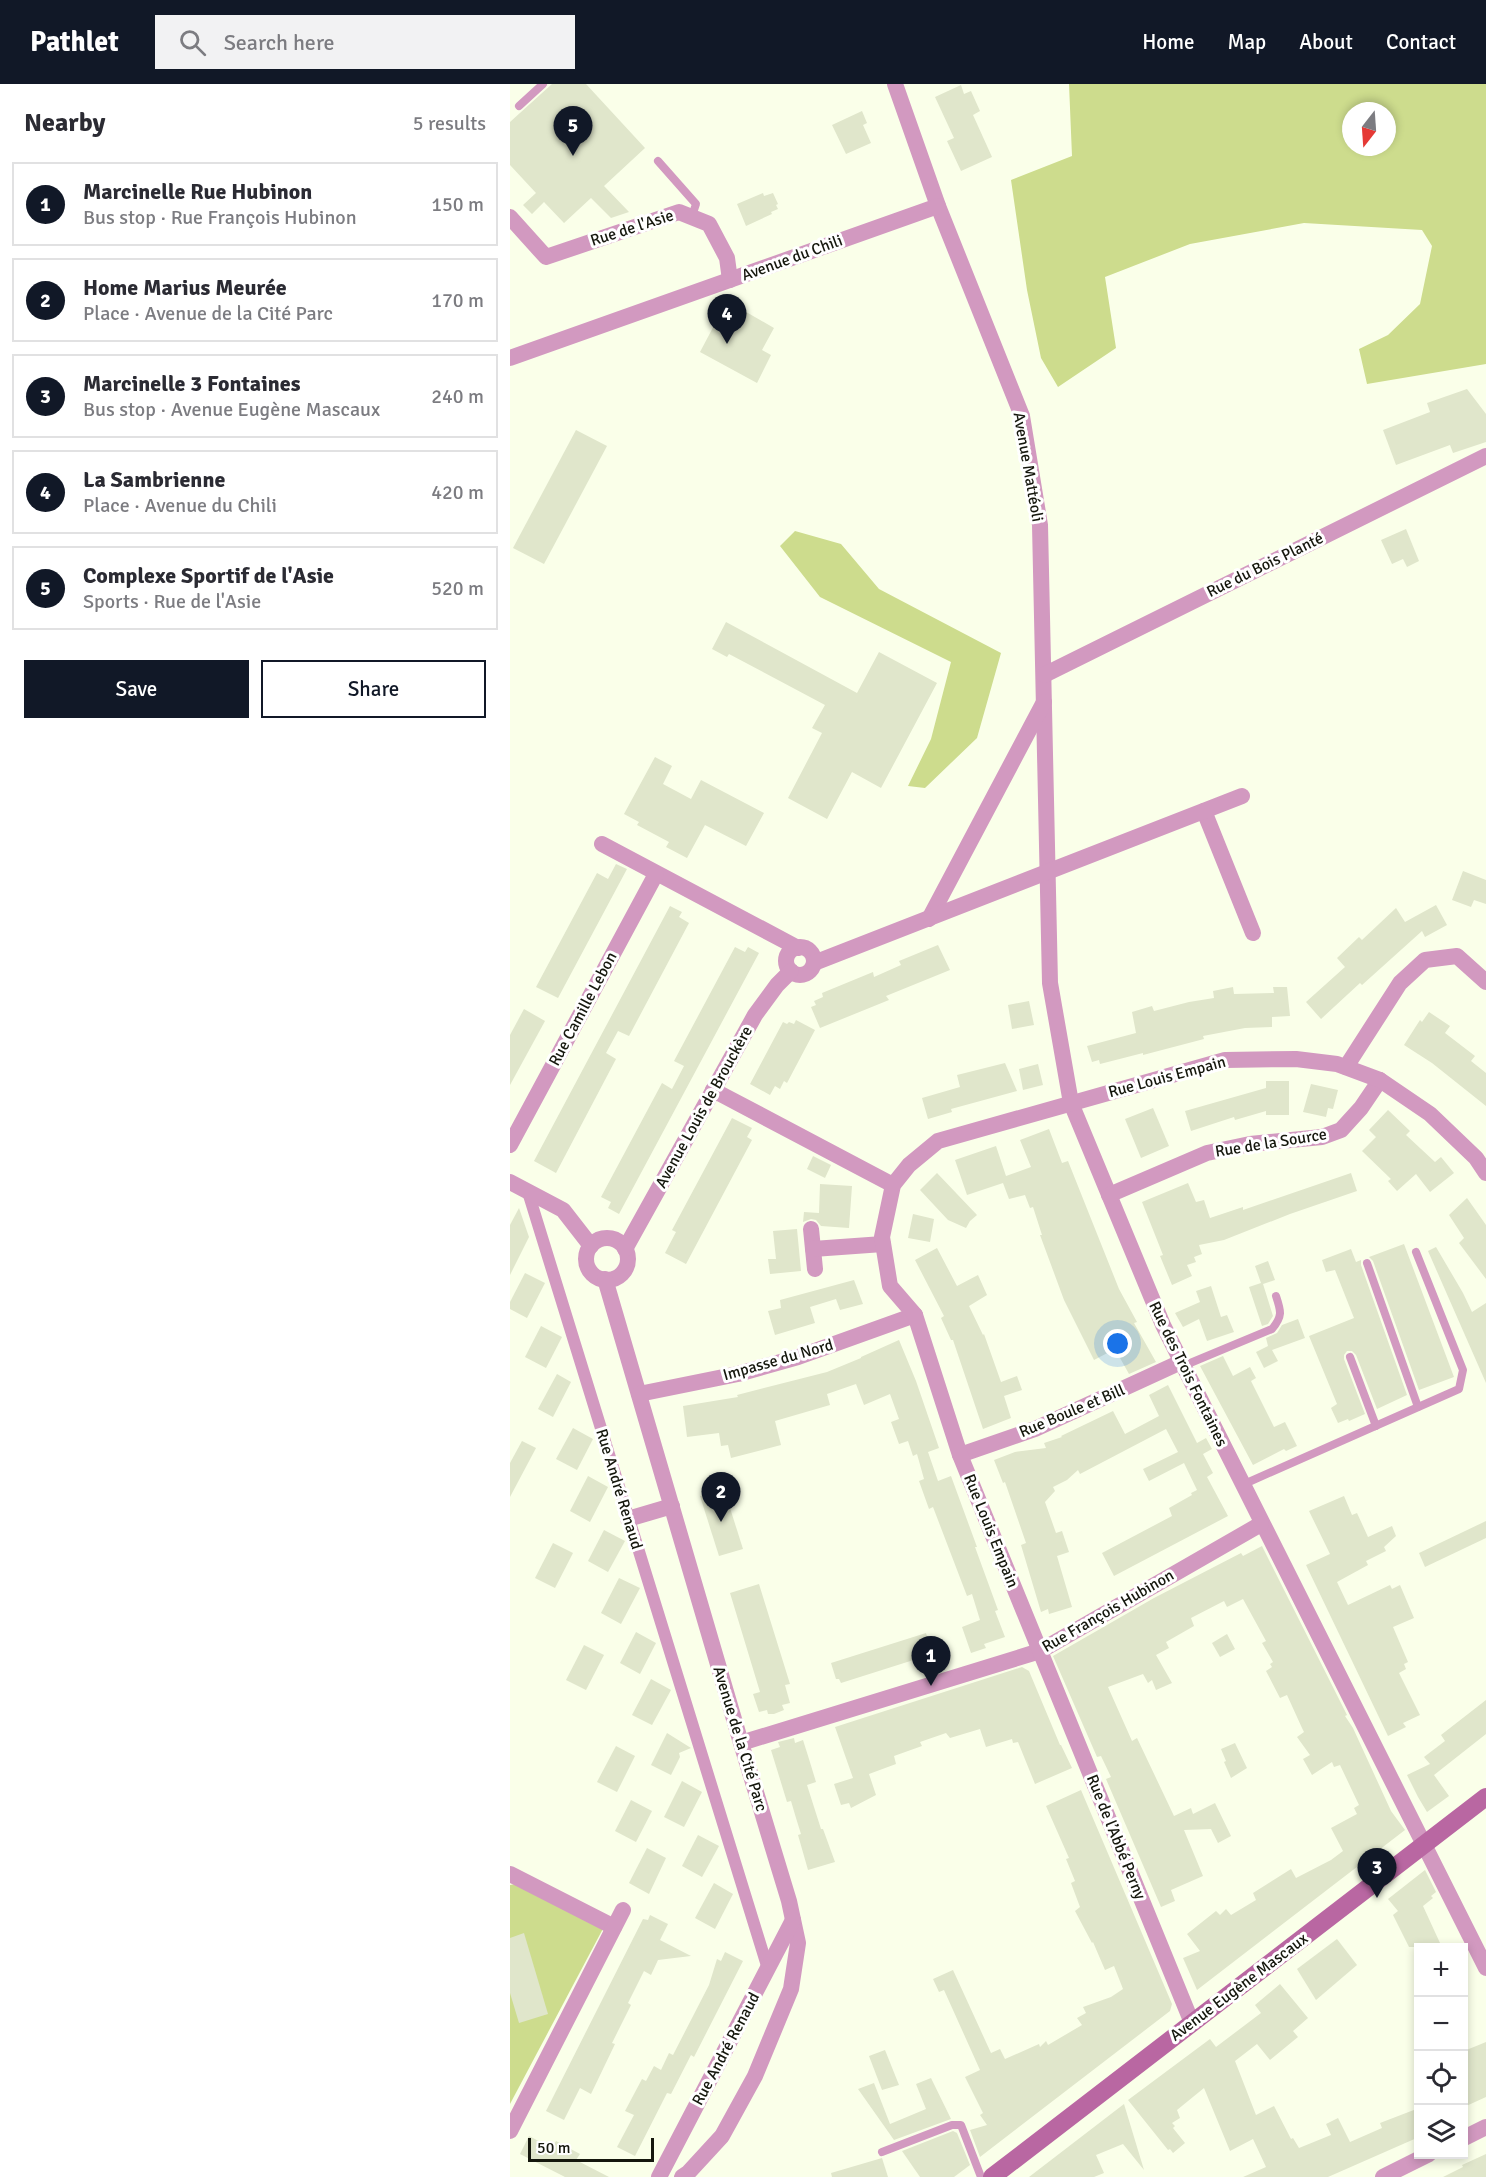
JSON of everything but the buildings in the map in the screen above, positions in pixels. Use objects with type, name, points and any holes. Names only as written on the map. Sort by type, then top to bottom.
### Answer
[{"type":"main road","name":"Avenue Eugène Mascaux","points":[[992,2177],[1486,1797]]},
{"type":"street","name":"Avenue Mattéoli","points":[[895,84],[938,206],[1022,416],[1040,525],[1048,872]]},
{"type":"street","name":"Avenue du Chili","points":[[510,358],[938,206]]},
{"type":"street","name":"Rue de l'Asie","points":[[510,217],[546,257],[679,212],[709,224],[727,258],[730,280]]},
{"type":"street","name":"Rue du Bois Planté","points":[[1044,675],[1486,456]]},
{"type":"street","points":[[929,919],[1044,702]]},
{"type":"street","points":[[798,948],[791,951],[787,957],[787,965],[790,971],[802,975],[808,973],[814,963],[1242,796]]},
{"type":"street","points":[[1204,811],[1253,933]]},
{"type":"street","points":[[602,844],[798,948],[809,951],[814,963]]},
{"type":"street","name":"Rue des Trois Fontaines","points":[[1048,872],[1050,983],[1071,1103],[1162,1324],[1486,1968]]},
{"type":"street","name":"Rue Camille Lebon","points":[[510,1145],[656,874]]},
{"type":"street","points":[[1346,1067],[1400,983],[1425,960],[1457,956],[1486,982]]},
{"type":"street","name":"Avenue Louis de Brouckère","points":[[625,1249],[755,1016],[790,971]]},
{"type":"street","name":"Rue Louis Empain","points":[[1040,1651],[960,1455],[915,1315],[890,1286],[882,1237],[893,1185],[909,1165],[938,1141],[1225,1060],[1296,1059],[1346,1067],[1380,1080],[1430,1114],[1476,1158],[1486,1173]]},
{"type":"street","name":"Rue de la Source","points":[[1109,1195],[1207,1154],[1250,1144],[1322,1137],[1341,1130],[1361,1108],[1380,1080]]},
{"type":"street","points":[[713,1090],[893,1185]]},
{"type":"street","points":[[510,1182],[562,1210],[591,1246]]},
{"type":"street","name":"Rue André Renaud","points":[[528,1192],[768,1969]]},
{"type":"street","points":[[811,1229],[814,1269]]},
{"type":"street","points":[[609,1238],[621,1243],[625,1249],[626,1267],[618,1276],[605,1279],[590,1270],[586,1258],[596,1241],[609,1238]]},
{"type":"street","points":[[813,1249],[883,1244]]},
{"type":"street","name":"Avenue de la Cité Parc","points":[[605,1279],[789,1901],[798,1943],[791,1989],[755,2076],[722,2136],[682,2177]]},
{"type":"street","name":"Impasse du Nord","points":[[639,1394],[738,1374],[798,1357],[915,1315]]},
{"type":"street","name":"Rue Boule et Bill","points":[[960,1455],[1035,1429],[1182,1364]]},
{"type":"street","points":[[628,1519],[672,1506]]},
{"type":"street","name":"Rue François Hubinon","points":[[741,1743],[1040,1651],[1261,1524]]},
{"type":"street","name":"Rue de l’Abbé Perny","points":[[1040,1651],[1192,2023]]},
{"type":"street","points":[[510,1873],[614,1927]]},
{"type":"street","points":[[510,2131],[623,1910]]},
{"type":"street","name":"Rue André Renaud","points":[[658,2177],[793,1920]]},
{"type":"street","points":[[1468,2136],[1486,2127]]},
{"type":"street","points":[[1383,2177],[1419,2159]]},
{"type":"lane","points":[[519,106],[543,84]]},
{"type":"lane","points":[[658,160],[696,204],[692,216]]},
{"type":"lane","points":[[1242,1485],[1459,1389],[1462,1370],[1416,1252]]},
{"type":"lane","points":[[1367,1263],[1418,1407]]},
{"type":"lane","points":[[1182,1364],[1272,1329],[1279,1321],[1280,1310],[1276,1296]]},
{"type":"lane","points":[[1350,1357],[1376,1426]]},
{"type":"lane","points":[[882,2152],[952,2125],[961,2125],[981,2177]]},
{"type":"green space","points":[[1069,84],[1486,84],[1486,364],[1367,384],[1359,349],[1388,335],[1420,304],[1432,246],[1422,230],[1304,223],[1190,244],[1105,277],[1116,348],[1058,387],[1041,358],[1027,290],[1011,180],[1072,156]]},
{"type":"green space","points":[[795,531],[841,544],[879,589],[1001,653],[977,738],[925,788],[908,786],[931,739],[951,662],[820,597],[780,546]]},
{"type":"green space","points":[[527,1882],[606,1923],[510,2104],[510,1885]]},
{"type":"place","name":"Complexe Sportif de l'Asie","points":[[573,156]]},
{"type":"place","name":"La Sambrienne","points":[[727,344]]},
{"type":"place","name":"Home Marius Meurée","points":[[721,1522]]},
{"type":"place","name":"Marcinelle Rue Hubinon","points":[[931,1686]]},
{"type":"place","name":"Marcinelle 3 Fontaines","points":[[1377,1898]]}]
